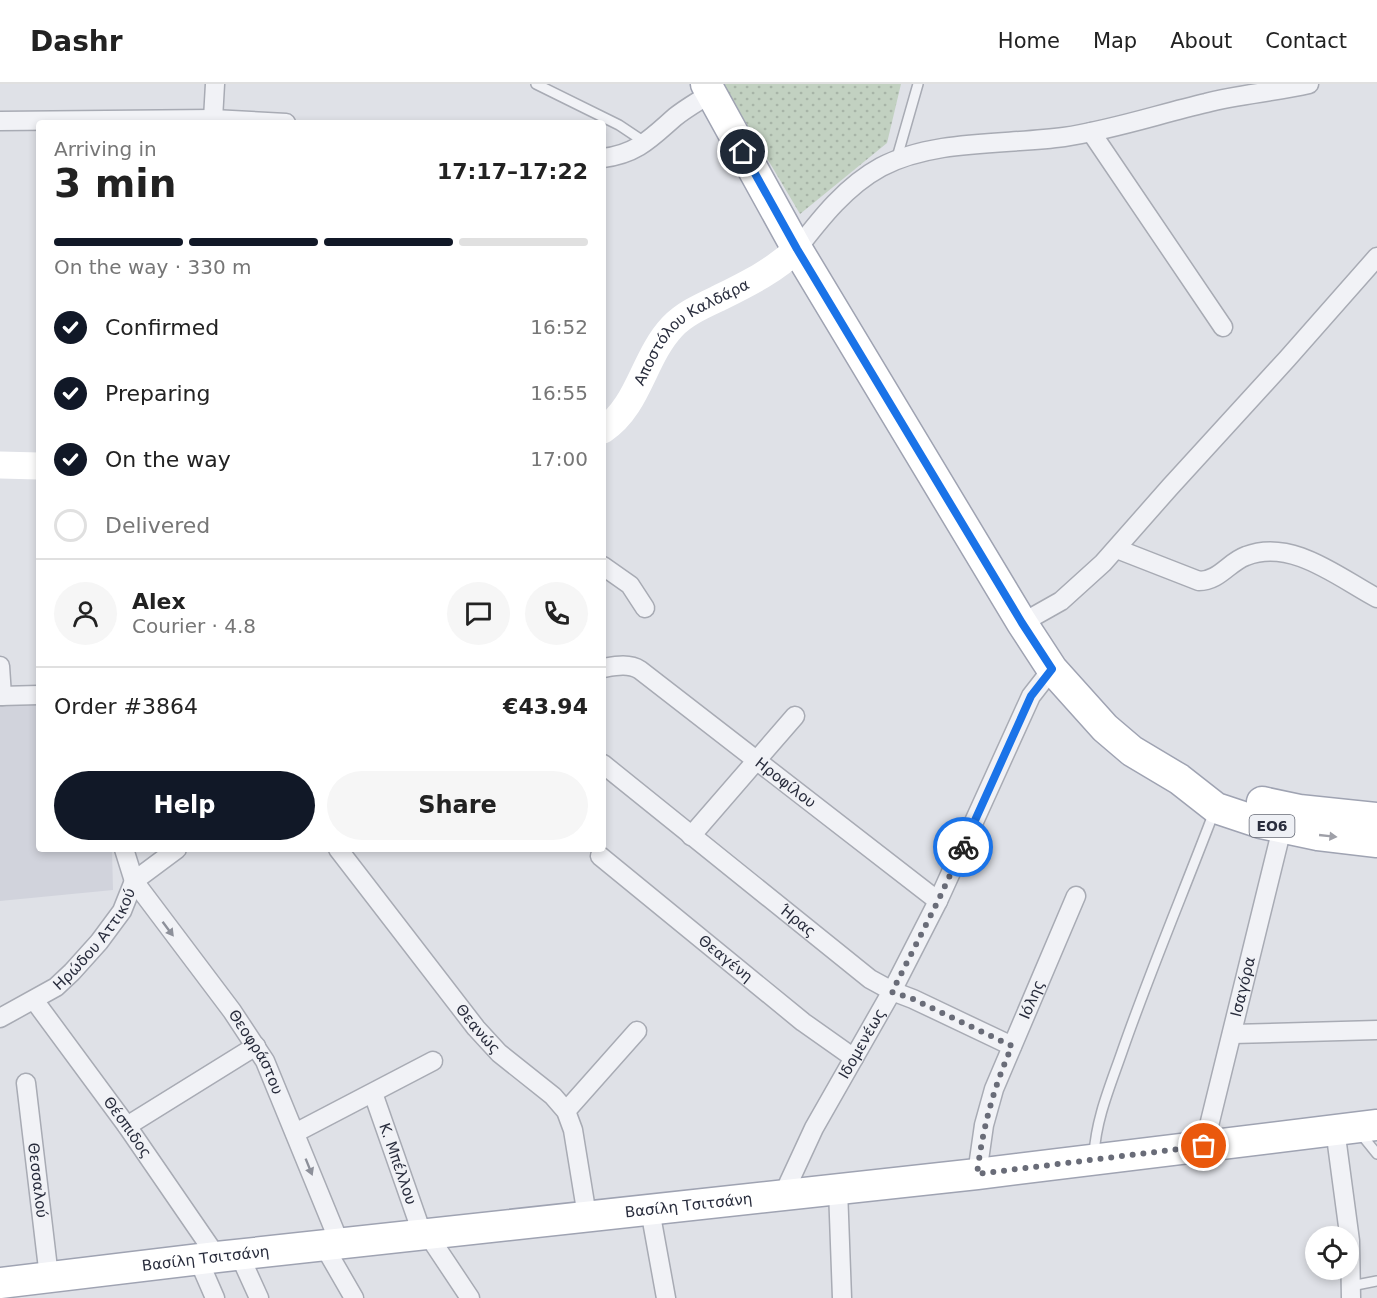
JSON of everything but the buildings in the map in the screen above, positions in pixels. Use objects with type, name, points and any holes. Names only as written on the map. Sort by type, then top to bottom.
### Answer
[{"type":"main road","name":"ΕΟ6","points":[[708,88],[797,249],[1052,669],[1105,728],[1132,751],[1179,779],[1216,808],[1261,824],[1318,835],[1377,842]]},
{"type":"main road","name":"ΕΟ6","points":[[1179,779],[1267,804],[1299,810],[1377,818]]},
{"type":"main road","name":"Βασίλη Τσιτσάνη","points":[[0,1283],[1093,1161],[1361,1125]]},
{"type":"street","points":[[213,119],[215,84]]},
{"type":"street","points":[[797,249],[829,209],[845,194],[873,172],[896,160],[942,148],[1027,141],[1091,132],[1221,92],[1309,84]]},
{"type":"street","points":[[606,158],[622,155],[646,143],[708,88]]},
{"type":"street","points":[[106,120],[231,120]]},
{"type":"street","points":[[0,121],[36,121]]},
{"type":"street","points":[[1091,132],[1223,327]]},
{"type":"street","name":"Αποστόλου Καλδάρα","points":[[606,427],[625,409],[674,324],[693,311],[766,273],[797,249]]},
{"type":"street","points":[[1022,623],[1061,601],[1117,549],[1377,257]]},
{"type":"street","points":[[0,465],[36,466]]},
{"type":"street","points":[[1117,549],[1199,581],[1217,576],[1237,560],[1248,555],[1267,551],[1287,552],[1303,557],[1377,598]]},
{"type":"street","points":[[606,568],[630,585],[645,608]]},
{"type":"street","points":[[0,666],[1,696],[36,695]]},
{"type":"street","name":"Ηροφίλου","points":[[606,668],[631,667],[640,670],[938,901]]},
{"type":"street","name":"Ιδομενέως","points":[[783,1195],[814,1128],[892,992],[938,901],[1021,716],[1038,686],[1052,669]]},
{"type":"street","points":[[691,836],[795,716]]},
{"type":"street","name":"Ήρας","points":[[606,766],[854,967],[892,992],[913,999],[1012,1046]]},
{"type":"street","name":"Ισαγόρα","points":[[1204,1146],[1282,828]]},
{"type":"street","name":"Θεοφράστου","points":[[125,852],[134,881],[256,1046],[270,1070],[295,1133],[332,1245],[354,1298]]},
{"type":"street","name":"Ηρώδου Αττικού","points":[[0,1018],[56,987],[86,958],[122,911],[134,881],[173,852]]},
{"type":"street","name":"Θεανώς","points":[[340,852],[482,1036],[512,1064],[553,1096],[566,1111],[575,1141],[587,1216]]},
{"type":"street","name":"Θεαγένη","points":[[600,856],[803,1023],[854,1058]]},
{"type":"street","name":"Ιόλης","points":[[977,1174],[986,1115],[994,1089],[1076,896]]},
{"type":"street","name":"Θέσπιδος","points":[[34,1000],[127,1126],[218,1257]]},
{"type":"street","points":[[1232,1034],[1377,1030]]},
{"type":"street","points":[[566,1111],[638,1031]]},
{"type":"street","points":[[127,1126],[256,1046]]},
{"type":"street","points":[[295,1133],[433,1061]]},
{"type":"street","name":"Θεσσαλού","points":[[26,1083],[49,1277]]},
{"type":"street","name":"Κ. Μπέλλου","points":[[373,1093],[425,1235],[470,1298]]},
{"type":"street","points":[[1351,1292],[1348,1219],[1361,1125]]},
{"type":"street","points":[[838,1189],[842,1298]]},
{"type":"street","points":[[650,1210],[666,1298]]},
{"type":"street","points":[[215,1298],[218,1257]]},
{"type":"street","points":[[218,1257],[259,1298]]},
{"type":"lane","points":[[536,84],[620,125],[646,143]]},
{"type":"lane","points":[[896,160],[918,84]]},
{"type":"lane","points":[[1093,1161],[1096,1129],[1104,1102],[1216,808]]},
{"type":"lane","points":[[1361,1125],[1377,1154]]},
{"type":"lane","points":[[1351,1292],[1377,1281]]},
{"type":"shaded area","points":[[36,701],[36,852],[112,852],[113,890],[0,901],[0,702]]},
{"type":"green space","points":[[723,84],[901,84],[887,143],[800,214]]},
{"type":"way so far","points":[[963,847],[892,992],[913,999],[1012,1046],[986,1115],[977,1174],[1204,1146]]},
{"type":"route","points":[[743,152],[797,249],[1052,669],[1031,696],[1021,716],[963,847]]}]
